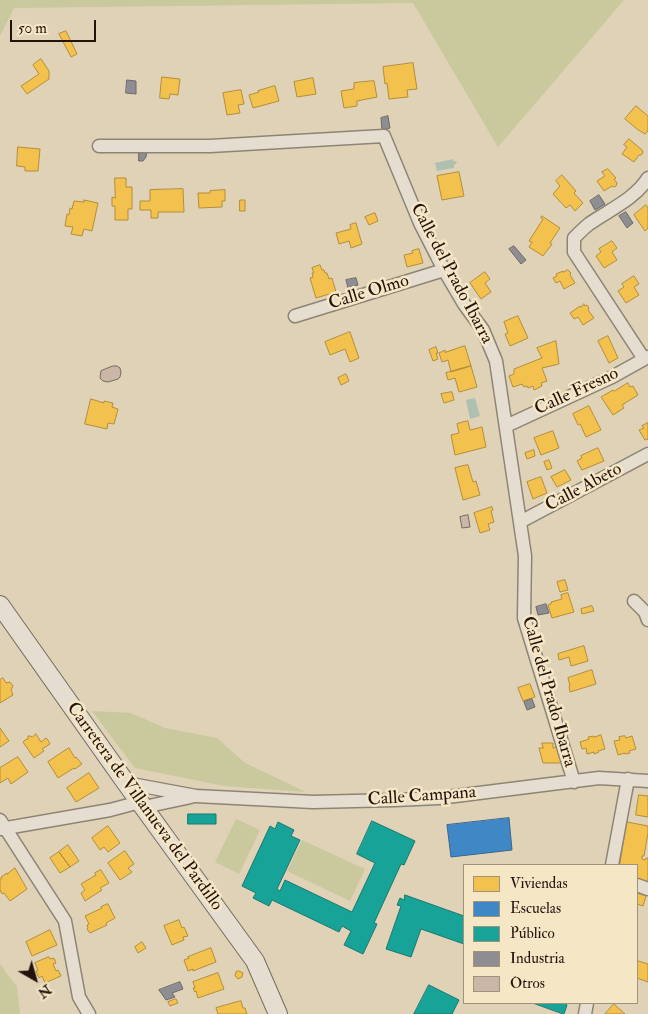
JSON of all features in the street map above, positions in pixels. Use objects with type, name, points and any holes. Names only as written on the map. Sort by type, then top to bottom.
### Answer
[{"type":"street","name":"Calle del Prado Ibarra","points":[[99,146],[210,146],[384,136],[420,223],[464,304],[483,330],[496,361],[525,556],[524,618],[574,782]]},
{"type":"street","points":[[646,358],[574,252],[574,238],[587,225],[632,196],[644,185],[648,178]]},
{"type":"street","name":"Calle Olmo","points":[[295,316],[444,270]]},
{"type":"street","name":"Calle Fresno","points":[[506,426],[612,377],[646,358]]},
{"type":"street","name":"Calle Abeto","points":[[520,522],[648,454]]},
{"type":"street","points":[[634,601],[645,612],[648,620]]},
{"type":"street","name":"Carretera de Villanueva del Pardillo","points":[[0,605],[255,961],[278,1014]]},
{"type":"street","name":"Calle Campana","points":[[196,796],[313,802],[395,800],[440,798],[599,778],[648,781]]},
{"type":"street","points":[[612,864],[628,779]]},
{"type":"street","points":[[126,783],[196,796]]},
{"type":"street","points":[[89,1014],[79,997],[65,921],[2,826],[196,796]]},
{"type":"shaded area","points":[[0,0],[624,0],[498,147],[413,3],[14,8],[0,36]]},
{"type":"shaded area","points":[[453,159],[453,161],[457,162],[454,168],[437,171],[435,163]]},
{"type":"shaded area","points":[[475,398],[480,416],[470,419],[466,400]]},
{"type":"shaded area","points":[[92,711],[131,713],[165,728],[217,738],[245,763],[306,792],[224,786],[135,768]]},
{"type":"shaded area","points":[[236,819],[260,830],[239,874],[215,862]]},
{"type":"shaded area","points":[[302,840],[365,869],[350,901],[287,871]]},
{"type":"shaded area","points":[[0,964],[17,987],[20,1014],[0,1014]]},
{"type":"building: Viviendas","points":[[66,31],[77,54],[71,57],[59,34]]},
{"type":"building: Viviendas","points":[[41,59],[49,71],[49,79],[27,94],[21,86],[39,74],[33,65]]},
{"type":"building: Viviendas","points":[[413,63],[417,89],[407,90],[408,97],[389,99],[383,67]]},
{"type":"building: Viviendas","points":[[162,77],[180,79],[178,95],[170,94],[169,99],[160,98]]},
{"type":"building: Viviendas","points":[[313,78],[316,94],[297,97],[294,82]]},
{"type":"building: Viviendas","points":[[374,81],[377,97],[357,101],[357,106],[344,108],[341,91],[354,89],[354,83]]},
{"type":"building: Viviendas","points":[[275,86],[279,101],[253,108],[249,95]]},
{"type":"building: Viviendas","points":[[241,90],[244,104],[238,105],[240,113],[227,115],[223,93]]},
{"type":"building: Viviendas","points":[[636,106],[648,116],[648,131],[645,134],[625,119]]},
{"type":"building: Viviendas","points":[[629,139],[643,153],[634,162],[622,154],[627,147],[624,145]]},
{"type":"building: Viviendas","points":[[18,147],[40,149],[38,171],[25,171],[25,167],[17,166]]},
{"type":"building: Viviendas","points":[[608,169],[616,178],[614,179],[617,183],[616,186],[612,186],[604,191],[597,181],[605,176],[602,172]]},
{"type":"building: Viviendas","points":[[459,172],[464,196],[442,200],[437,176]]},
{"type":"building: Viviendas","points":[[562,175],[576,191],[574,193],[583,203],[575,211],[570,205],[566,208],[553,194],[560,186],[556,181]]},
{"type":"building: Viviendas","points":[[115,178],[126,178],[126,187],[132,187],[132,209],[128,209],[128,220],[115,220],[115,206],[112,206],[112,197],[115,198]]},
{"type":"building: Viviendas","points":[[183,189],[184,212],[158,212],[158,218],[151,218],[151,210],[140,210],[140,201],[150,201],[150,190]]},
{"type":"building: Viviendas","points":[[225,190],[225,201],[222,201],[222,207],[199,208],[198,193]]},
{"type":"building: Viviendas","points":[[84,200],[98,203],[92,231],[84,229],[82,236],[71,234],[73,227],[65,226],[67,214],[69,215],[74,201],[84,202]]},
{"type":"building: Viviendas","points":[[240,200],[245,200],[245,211],[240,211]]},
{"type":"building: Viviendas","points":[[646,205],[648,208],[648,228],[645,231],[634,215]]},
{"type":"building: Viviendas","points":[[375,213],[378,221],[369,225],[365,217]]},
{"type":"building: Viviendas","points":[[542,216],[560,228],[543,256],[529,247],[532,242],[529,241],[543,219],[541,218]]},
{"type":"building: Viviendas","points":[[356,223],[362,244],[351,248],[349,241],[339,244],[336,233],[351,229],[350,225]]},
{"type":"building: Viviendas","points":[[612,241],[617,248],[612,252],[617,260],[604,268],[596,256],[601,252],[599,249]]},
{"type":"building: Viviendas","points":[[419,249],[423,263],[407,267],[404,255]]},
{"type":"building: Viviendas","points":[[320,265],[322,270],[327,273],[329,279],[332,278],[336,292],[316,298],[310,278],[313,277],[312,273],[314,273],[312,268]]},
{"type":"building: Viviendas","points":[[568,270],[575,283],[564,289],[560,281],[556,283],[553,278],[557,276],[556,274]]},
{"type":"building: Viviendas","points":[[485,272],[490,279],[485,283],[491,292],[481,299],[470,283]]},
{"type":"building: Viviendas","points":[[634,276],[639,284],[634,287],[639,295],[626,303],[618,291],[624,287],[622,284]]},
{"type":"building: Viviendas","points":[[584,304],[585,306],[587,305],[594,318],[583,325],[578,317],[574,319],[570,313]]},
{"type":"building: Viviendas","points":[[518,316],[528,338],[510,346],[505,334],[508,333],[504,322]]},
{"type":"building: Viviendas","points":[[350,332],[359,358],[350,362],[345,349],[330,355],[325,342]]},
{"type":"building: Viviendas","points":[[608,336],[618,358],[609,363],[598,341]]},
{"type":"building: Viviendas","points":[[556,341],[559,364],[542,368],[547,381],[541,383],[542,386],[534,390],[533,386],[528,388],[522,384],[513,387],[509,376],[514,374],[514,369],[542,358],[537,348]]},
{"type":"building: Viviendas","points":[[465,346],[471,366],[451,372],[448,360],[442,362],[439,353]]},
{"type":"building: Viviendas","points":[[436,347],[438,359],[433,361],[429,350]]},
{"type":"building: Viviendas","points":[[471,366],[477,387],[459,392],[455,378],[448,380],[446,373]]},
{"type":"building: Viviendas","points":[[346,374],[349,381],[341,385],[338,378]]},
{"type":"building: Viviendas","points":[[628,383],[630,387],[633,386],[638,395],[622,405],[624,408],[613,415],[601,397]]},
{"type":"building: Viviendas","points":[[452,392],[454,400],[444,403],[441,394]]},
{"type":"building: Viviendas","points":[[91,399],[104,403],[104,401],[113,403],[112,407],[118,409],[114,424],[108,423],[107,429],[85,424]]},
{"type":"building: Viviendas","points":[[589,406],[601,430],[586,437],[573,414]]},
{"type":"building: Viviendas","points":[[468,421],[470,430],[482,427],[486,447],[455,455],[451,435],[459,433],[457,424]]},
{"type":"building: Viviendas","points":[[648,423],[648,439],[645,440],[639,430]]},
{"type":"building: Viviendas","points":[[553,431],[559,448],[541,455],[534,438]]},
{"type":"building: Viviendas","points":[[598,448],[604,461],[582,470],[577,461],[582,458],[581,456]]},
{"type":"building: Viviendas","points":[[534,450],[535,456],[527,459],[525,453]]},
{"type":"building: Viviendas","points":[[549,460],[552,468],[547,470],[544,462]]},
{"type":"building: Viviendas","points":[[468,465],[473,482],[476,481],[480,495],[463,500],[455,468]]},
{"type":"building: Viviendas","points":[[565,470],[571,480],[557,487],[551,477]]},
{"type":"building: Viviendas","points":[[541,477],[547,493],[533,499],[527,482]]},
{"type":"building: Viviendas","points":[[492,507],[493,510],[491,511],[494,522],[488,524],[490,530],[480,533],[474,513]]},
{"type":"building: Viviendas","points":[[565,580],[568,590],[560,592],[557,582]]},
{"type":"building: Viviendas","points":[[568,593],[574,612],[552,618],[548,605],[551,602],[562,599],[561,595]]},
{"type":"building: Viviendas","points":[[592,606],[594,611],[582,614],[581,609]]},
{"type":"building: Viviendas","points":[[584,646],[588,661],[571,666],[569,657],[559,660],[558,654]]},
{"type":"building: Viviendas","points":[[592,670],[596,684],[570,692],[568,678]]},
{"type":"building: Viviendas","points":[[3,678],[6,683],[10,682],[13,686],[11,690],[13,695],[0,703],[0,680]]},
{"type":"building: Viviendas","points":[[530,684],[535,697],[523,701],[518,688]]},
{"type":"building: Viviendas","points":[[0,728],[9,741],[0,747]]},
{"type":"building: Viviendas","points":[[36,734],[41,742],[46,738],[50,744],[42,749],[44,751],[34,758],[23,742],[28,739],[28,736],[32,737]]},
{"type":"building: Viviendas","points":[[601,735],[605,749],[594,754],[594,752],[587,754],[586,748],[582,749],[580,742],[589,739],[588,737]]},
{"type":"building: Viviendas","points":[[625,736],[626,738],[632,736],[636,749],[629,751],[630,753],[618,755],[614,741],[620,740],[619,737]]},
{"type":"building: Viviendas","points":[[542,743],[553,743],[553,748],[558,747],[562,763],[543,763],[539,748],[543,748]]},
{"type":"building: Viviendas","points":[[69,748],[75,758],[82,764],[58,778],[48,762]]},
{"type":"building: Viviendas","points":[[18,757],[28,772],[11,784],[8,778],[0,783],[0,768]]},
{"type":"building: Viviendas","points":[[89,773],[99,788],[76,802],[67,788]]},
{"type":"building: Viviendas","points":[[639,795],[648,796],[648,817],[636,815]]},
{"type":"building: Viviendas","points":[[627,822],[648,826],[642,859],[648,858],[648,882],[638,878],[638,864],[620,864]]},
{"type":"building: Viviendas","points":[[108,826],[120,843],[108,852],[104,847],[100,850],[92,838]]},
{"type":"building: Viviendas","points":[[68,845],[79,861],[70,867],[59,852]]},
{"type":"building: Viviendas","points":[[125,851],[134,864],[128,868],[132,872],[120,880],[108,863]]},
{"type":"building: Viviendas","points":[[59,852],[70,867],[60,873],[50,858]]},
{"type":"building: Viviendas","points":[[15,868],[27,889],[10,901],[0,890],[0,879]]},
{"type":"building: Viviendas","points":[[101,870],[109,883],[85,901],[81,893],[85,890],[81,884]]},
{"type":"building: Viviendas","points":[[638,893],[646,896],[643,906],[638,904]]},
{"type":"building: Viviendas","points":[[108,904],[115,918],[106,923],[107,925],[90,933],[87,929],[89,924],[85,916]]},
{"type":"building: Viviendas","points":[[179,920],[188,936],[183,937],[184,940],[172,945],[164,926]]},
{"type":"building: Viviendas","points":[[50,930],[57,945],[32,956],[26,942]]},
{"type":"building: Viviendas","points":[[142,942],[146,948],[138,953],[135,947]]},
{"type":"building: Viviendas","points":[[211,948],[216,962],[193,971],[193,969],[188,971],[184,960]]},
{"type":"building: Viviendas","points":[[49,957],[50,959],[54,958],[56,963],[53,964],[61,976],[45,983],[42,976],[39,978],[35,963]]},
{"type":"building: Viviendas","points":[[638,961],[648,964],[648,982],[638,978]]},
{"type":"building: Viviendas","points":[[236,972],[243,973],[242,977],[238,979],[235,976]]},
{"type":"building: Viviendas","points":[[218,973],[224,989],[198,998],[193,988],[195,988],[193,982]]},
{"type":"building: Viviendas","points":[[176,999],[178,1003],[170,1006],[168,1002]]},
{"type":"building: Viviendas","points":[[241,1001],[247,1014],[218,1014],[216,1008]]},
{"type":"building: Viviendas","points":[[615,1005],[625,1014],[605,1014]]},
{"type":"building: Escuelas","points":[[509,818],[512,850],[451,857],[447,825]]},
{"type":"building: Público","points":[[188,814],[216,814],[216,824],[188,824]]},
{"type":"building: Público","points":[[372,821],[415,841],[404,865],[401,864],[374,923],[377,924],[363,954],[344,945],[351,931],[342,926],[339,932],[272,900],[269,906],[253,898],[256,893],[242,886],[270,826],[275,829],[278,822],[294,830],[291,836],[300,840],[277,889],[280,891],[285,880],[352,912],[375,863],[357,854]]},
{"type":"building: Público","points":[[405,895],[463,916],[463,944],[421,929],[411,957],[386,949],[401,906],[397,905],[400,898],[404,900]]},
{"type":"building: Público","points":[[429,985],[459,1000],[452,1014],[414,1014]]},
{"type":"building: Público","points":[[536,1004],[566,1004],[564,1014]]},
{"type":"building: Industria","points":[[127,80],[136,81],[136,94],[126,93]]},
{"type":"building: Industria","points":[[388,116],[390,128],[382,130],[381,118]]},
{"type":"building: Industria","points":[[139,150],[147,150],[143,161],[139,161]]},
{"type":"building: Industria","points":[[599,195],[605,204],[595,210],[590,201]]},
{"type":"building: Industria","points":[[626,212],[633,223],[627,228],[619,216]]},
{"type":"building: Industria","points":[[514,246],[526,260],[521,264],[509,249]]},
{"type":"building: Industria","points":[[356,278],[358,285],[348,288],[346,280]]},
{"type":"building: Industria","points":[[546,604],[549,613],[538,615],[536,607]]},
{"type":"building: Industria","points":[[532,699],[535,707],[527,710],[524,702]]},
{"type":"building: Industria","points":[[180,982],[183,989],[172,993],[175,997],[166,1000],[159,990]]},
{"type":"building: Otros","points":[[113,366],[120,368],[120,377],[108,382],[103,381],[100,378],[101,371]]},
{"type":"building: Otros","points":[[468,515],[470,527],[462,528],[460,517]]}]
